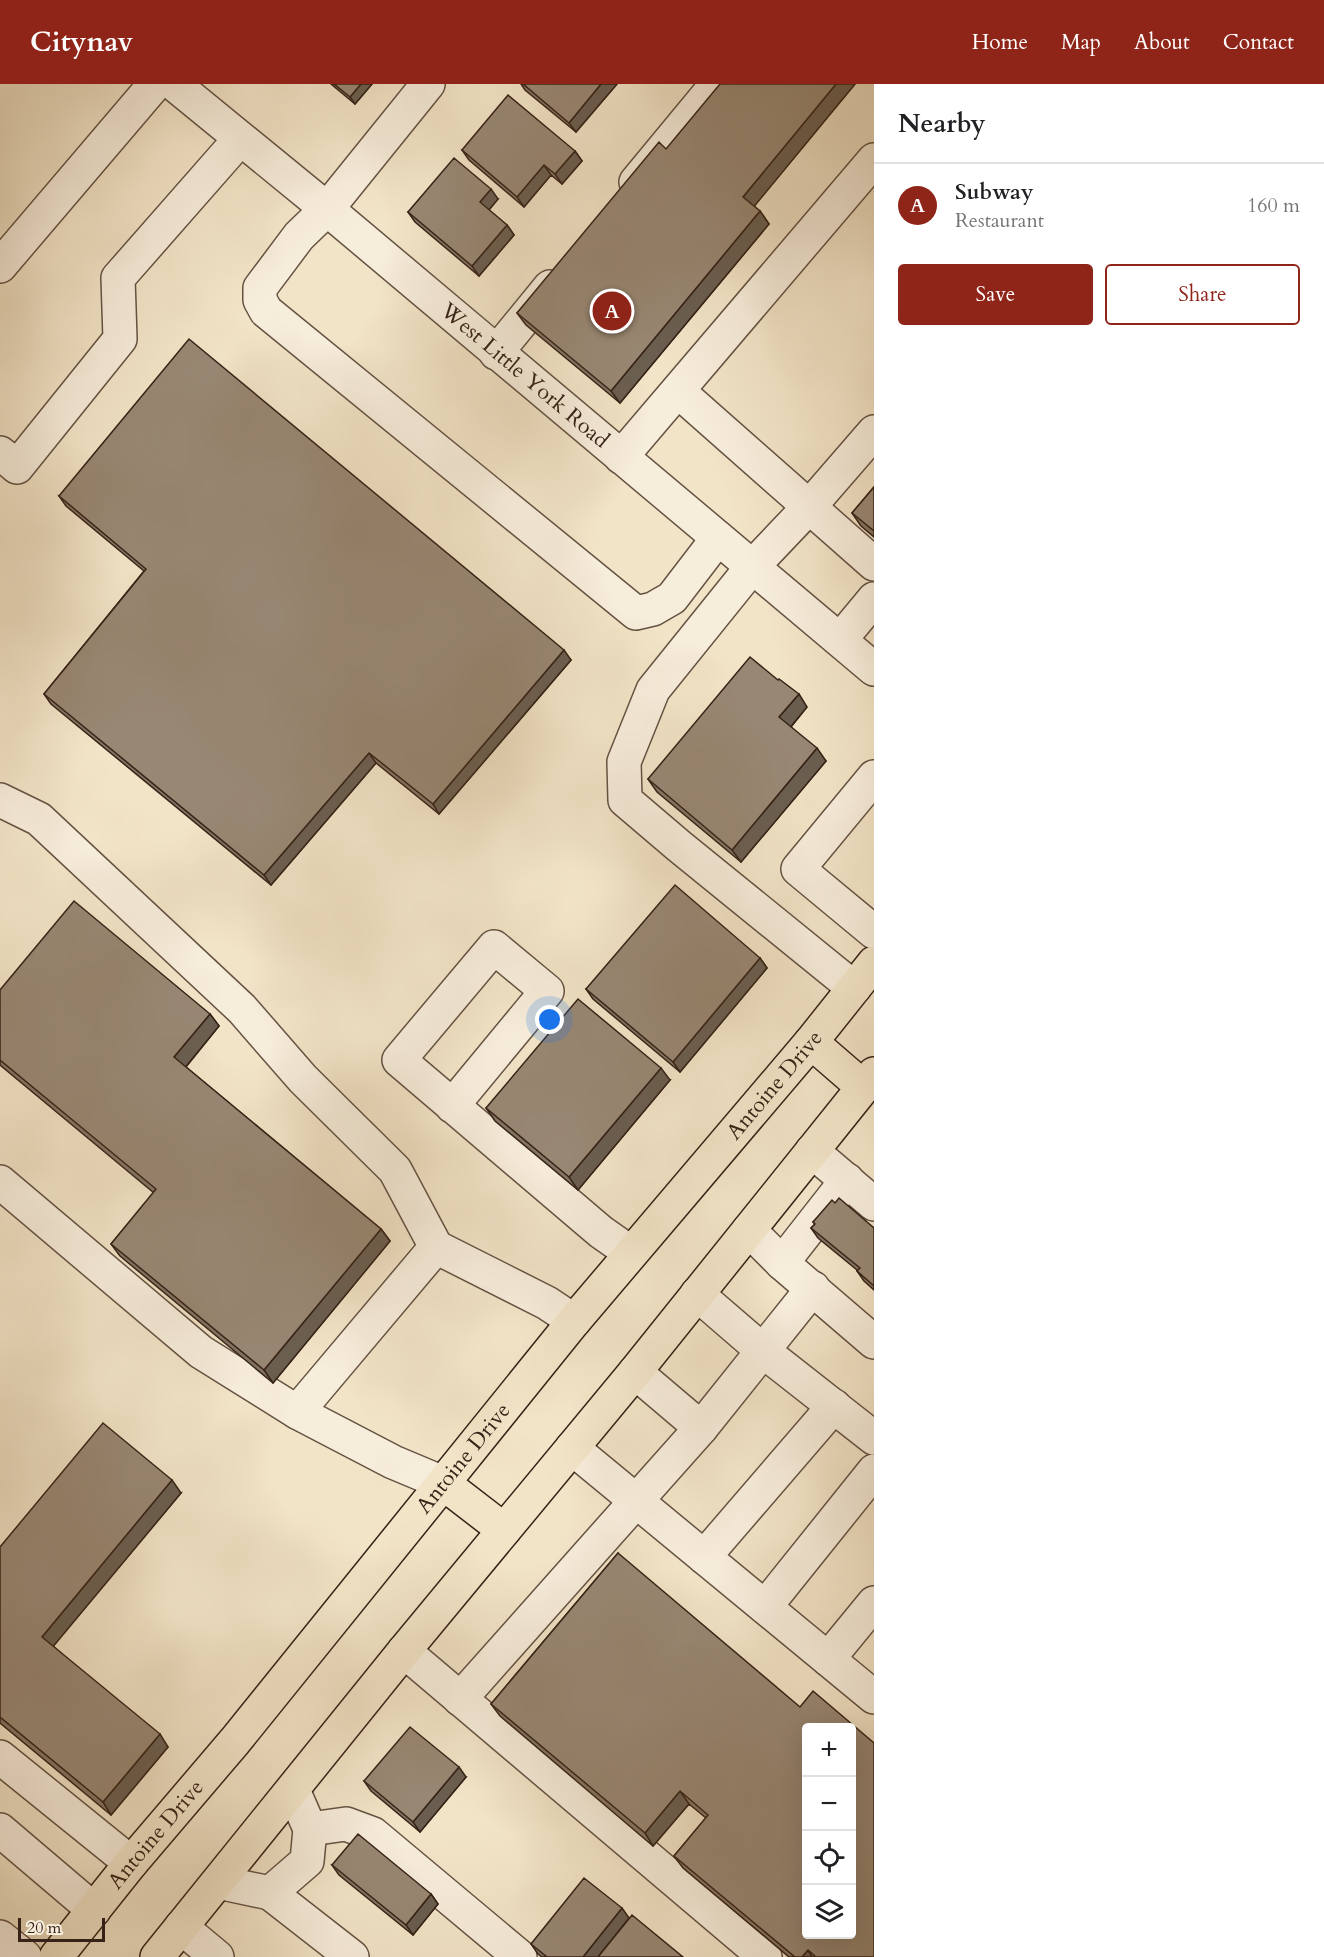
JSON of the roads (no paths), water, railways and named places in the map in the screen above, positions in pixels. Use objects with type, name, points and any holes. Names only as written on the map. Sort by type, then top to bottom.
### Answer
[{"type":"main road","name":"Antoine Drive","points":[[56,1957],[131,1863],[235,1741],[574,1321],[811,1042],[864,976]]},
{"type":"main road","points":[[156,1957],[404,1651],[635,1372],[812,1151],[870,1086],[811,1042]]},
{"type":"main road","points":[[443,1483],[504,1530]]},
{"type":"street","points":[[0,266],[155,84]]},
{"type":"street","name":"West Little York Road","points":[[174,84],[327,209],[840,640],[871,660]]},
{"type":"street","points":[[428,84],[327,209],[299,236],[260,288],[260,300],[266,311],[636,613],[653,609],[672,598],[718,538]]},
{"type":"street","points":[[614,209],[717,84]]},
{"type":"street","points":[[0,453],[17,467],[120,339],[118,278],[240,139]]},
{"type":"street","points":[[621,457],[874,160]]},
{"type":"street","points":[[496,352],[570,263]]},
{"type":"street","points":[[678,391],[874,564]]},
{"type":"street","points":[[864,976],[679,846],[626,800],[624,762],[653,690],[719,611],[752,567],[809,507],[874,432]]},
{"type":"street","points":[[840,640],[874,599]]},
{"type":"street","points":[[874,777],[798,869],[874,932]]},
{"type":"street","points":[[0,800],[39,819],[242,1009],[303,1079],[395,1170],[436,1247],[547,1303],[574,1321]]},
{"type":"street","points":[[452,1106],[547,991],[494,947],[399,1060],[452,1106],[601,1232],[631,1253]]},
{"type":"street","points":[[812,1151],[874,1204]]},
{"type":"street","points":[[782,1263],[847,1180]]},
{"type":"street","points":[[0,1182],[201,1352],[297,1412],[393,1462],[443,1483]]},
{"type":"street","points":[[749,1230],[782,1263],[874,1342]]},
{"type":"street","points":[[297,1412],[436,1247]]},
{"type":"street","points":[[460,1699],[701,1428],[813,1288]]},
{"type":"street","points":[[697,1294],[874,1438]]},
{"type":"street","points":[[635,1372],[701,1428]]},
{"type":"street","points":[[704,1557],[834,1406]]},
{"type":"street","points":[[572,1448],[874,1697]]},
{"type":"street","points":[[765,1607],[874,1471]]},
{"type":"street","points":[[828,1659],[874,1604]]},
{"type":"street","points":[[404,1651],[765,1957]]},
{"type":"street","points":[[0,1757],[131,1863]]},
{"type":"street","points":[[270,1893],[307,1861],[310,1829],[293,1790]]},
{"type":"street","points":[[310,1829],[346,1824],[373,1834],[520,1957]]},
{"type":"street","points":[[0,1830],[94,1910]]},
{"type":"street","points":[[218,1882],[270,1893],[352,1957]]},
{"type":"street","points":[[181,1927],[217,1957]]},
{"type":"street","points":[[0,1937],[25,1957]]},
{"type":"place","name":"Subway","points":[[612,311]]}]
